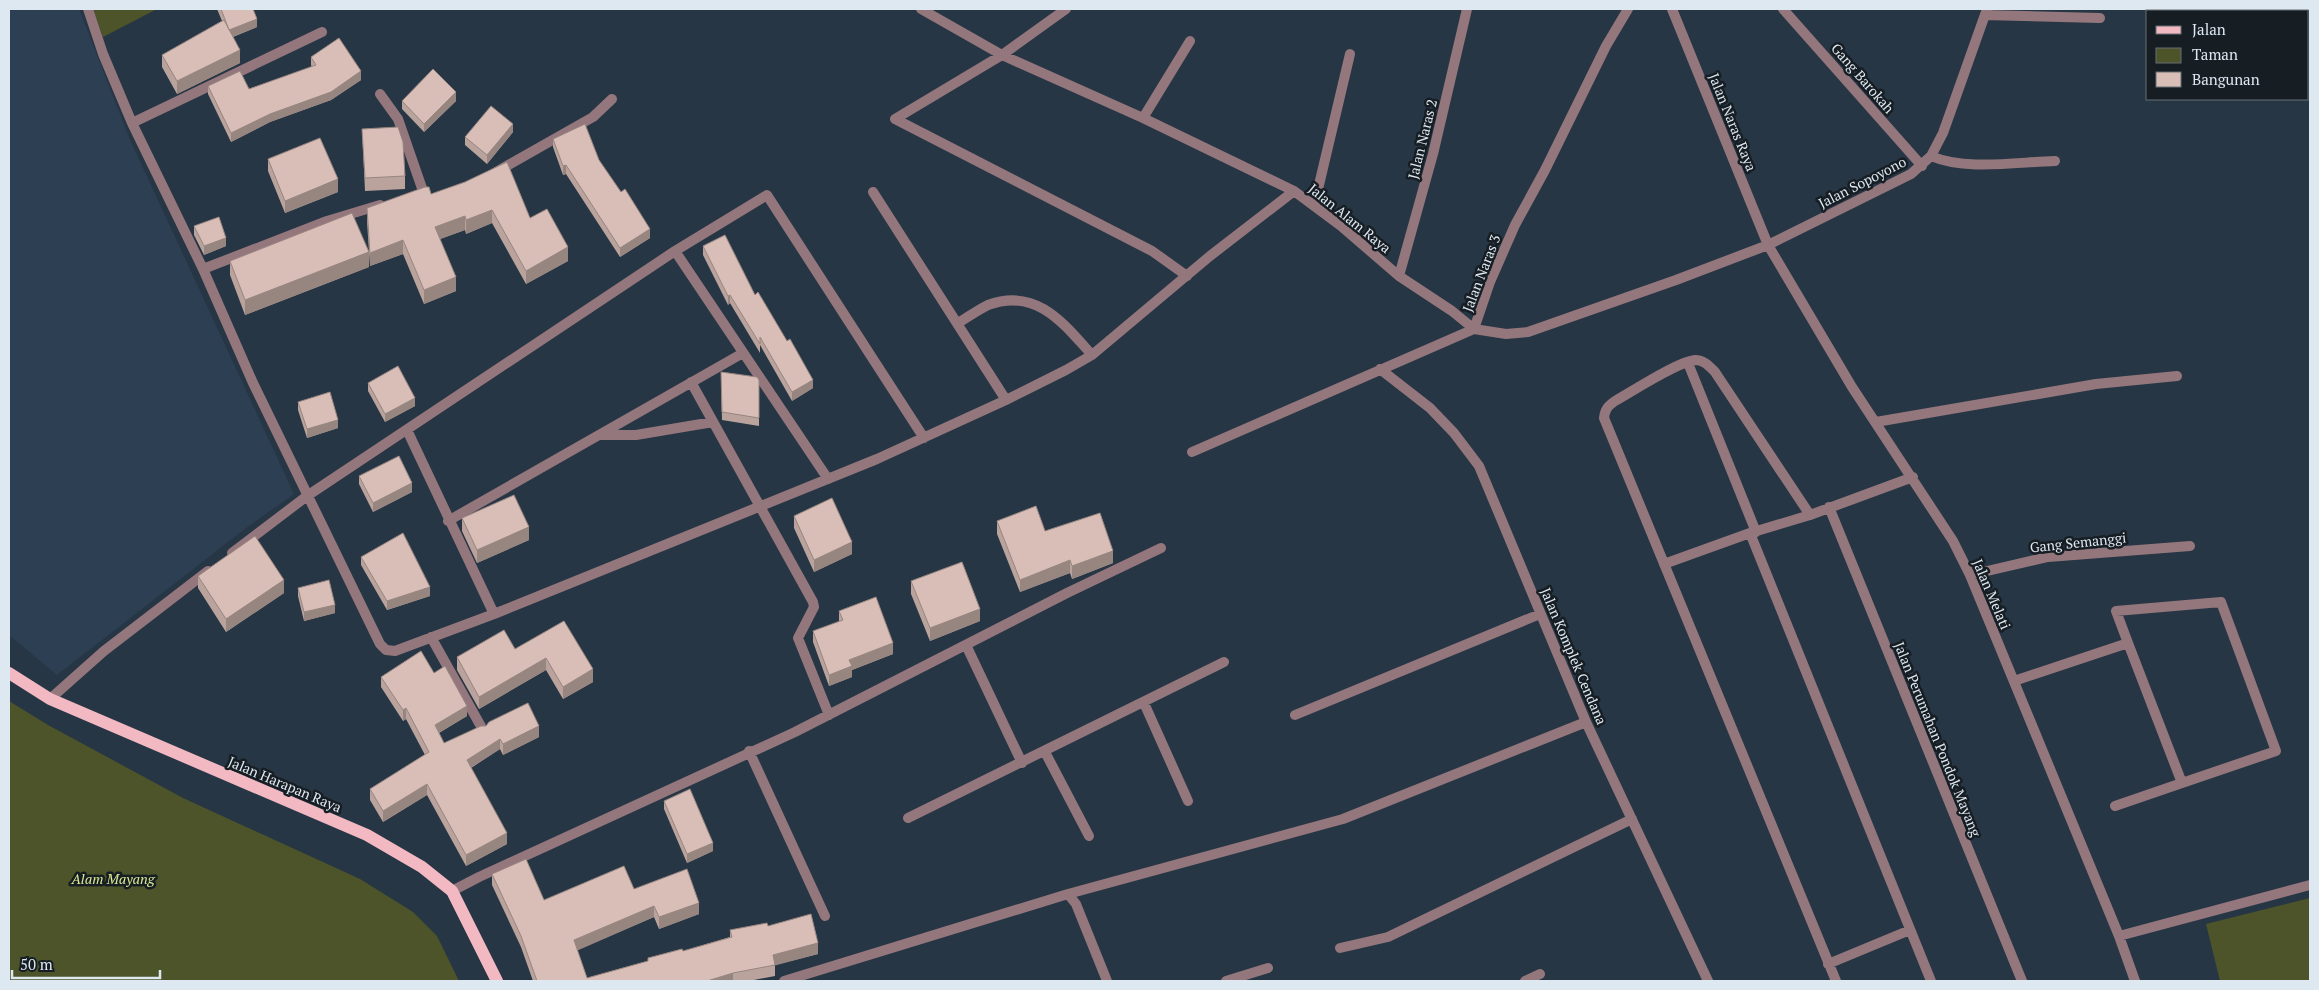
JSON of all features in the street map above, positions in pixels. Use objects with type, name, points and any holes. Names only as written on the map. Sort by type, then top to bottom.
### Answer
[{"type":"main road","name":"Jalan Harapan Raya","points":[[9,673],[50,699],[367,835],[422,867],[452,892],[498,981]]},
{"type":"street","points":[[88,9],[103,54],[132,123],[307,496],[383,648],[395,650],[494,614],[828,479],[1006,400],[1092,355],[1294,191]]},
{"type":"street","name":"Jalan Alam Raya","points":[[921,9],[1002,54],[1143,118],[1294,191],[1399,276],[1452,311],[1474,329]]},
{"type":"street","points":[[1066,9],[1002,54],[895,119],[1152,251],[1187,276]]},
{"type":"street","name":"Jalan Naras 2","points":[[1399,276],[1433,154],[1467,9]]},
{"type":"street","name":"Jalan Naras 3","points":[[1192,452],[1474,329],[1490,282],[1515,225],[1545,170],[1606,46],[1628,9]]},
{"type":"street","name":"Jalan Naras Raya","points":[[1672,9],[1768,245]]},
{"type":"street","name":"Gang Barokah","points":[[1783,9],[1922,166]]},
{"type":"street","points":[[1986,12],[2100,18]]},
{"type":"street","name":"Jalan Sopoyono","points":[[1768,245],[1911,174],[1922,166],[1931,156],[1943,133],[1986,12]]},
{"type":"street","points":[[132,123],[322,32]]},
{"type":"street","points":[[1143,118],[1190,41]]},
{"type":"street","points":[[1314,206],[1350,54]]},
{"type":"street","points":[[380,94],[398,119],[424,194]]},
{"type":"street","points":[[485,179],[593,117],[612,99]]},
{"type":"street","points":[[1931,156],[1944,162],[1971,164],[2055,161]]},
{"type":"street","points":[[874,192],[1006,400]]},
{"type":"street","points":[[50,699],[104,651],[307,496],[675,252],[767,195],[924,438]]},
{"type":"street","points":[[202,269],[327,221],[389,203]]},
{"type":"street","points":[[1474,329],[1506,334],[1528,332],[1676,280],[1768,245]]},
{"type":"street","name":"Jalan Melati","points":[[1768,245],[1852,387],[1913,477],[1953,541],[1970,575],[2135,981]]},
{"type":"street","points":[[675,252],[828,479]]},
{"type":"street","points":[[958,323],[988,305],[1008,301],[1030,302],[1050,311],[1092,355]]},
{"type":"street","points":[[448,521],[743,353]]},
{"type":"street","points":[[1810,515],[1715,372],[1705,362],[1695,360],[1672,369],[1608,406],[1604,418],[1836,981]]},
{"type":"street","points":[[1688,363],[1753,533],[1931,981]]},
{"type":"street","name":"Jalan Komplek Cendana","points":[[1380,369],[1430,408],[1454,434],[1479,466],[1586,722],[1708,981]]},
{"type":"street","points":[[1876,422],[2096,384],[2178,376]]},
{"type":"street","points":[[691,382],[813,602],[814,607],[798,638],[830,715]]},
{"type":"street","points":[[599,435],[636,435],[713,422]]},
{"type":"street","points":[[406,430],[494,614]]},
{"type":"street","points":[[1664,564],[1810,515],[1913,477]]},
{"type":"street","name":"Jalan Perumahan Pondok Mayang","points":[[1829,507],[2022,981]]},
{"type":"street","name":"Gang Semanggi","points":[[1970,575],[2048,557],[2190,546]]},
{"type":"street","points":[[452,892],[479,876],[749,751],[795,732],[1161,548]]},
{"type":"street","points":[[2115,806],[2276,751],[2221,602],[2116,611],[2182,783]]},
{"type":"street","points":[[1295,715],[1540,614]]},
{"type":"street","points":[[431,637],[483,730]]},
{"type":"street","points":[[2014,681],[2128,644]]},
{"type":"street","points":[[966,645],[1022,763]]},
{"type":"street","points":[[908,818],[1224,662]]},
{"type":"street","points":[[1144,703],[1188,801]]},
{"type":"street","points":[[784,981],[1068,894],[1343,819],[1586,722]]},
{"type":"street","points":[[749,751],[825,916]]},
{"type":"street","points":[[1044,752],[1089,836]]},
{"type":"street","points":[[1340,948],[1388,937],[1632,819]]},
{"type":"street","points":[[2118,936],[2310,886]]},
{"type":"street","points":[[1068,894],[1076,904],[1107,981]]},
{"type":"street","points":[[1828,964],[1910,930]]},
{"type":"street","points":[[1226,981],[1268,968]]},
{"type":"street","points":[[1525,981],[1540,974]]},
{"type":"shaded area","points":[[17,9],[79,9],[130,140],[294,494],[246,528],[57,675],[9,635],[9,11]]},
{"type":"green space","points":[[93,9],[157,9],[103,37]]},
{"type":"green space","name":"Alam Mayang","points":[[9,701],[48,725],[183,798],[360,879],[413,912],[437,936],[459,981],[9,981]]},
{"type":"green space","points":[[2310,898],[2310,981],[2220,981],[2206,924]]},
{"type":"building","points":[[221,9],[253,9],[257,19],[229,30]]},
{"type":"building","points":[[224,20],[240,50],[177,81],[162,55]]},
{"type":"building","points":[[339,38],[361,71],[331,92],[270,114],[231,133],[208,86],[240,71],[249,89],[316,65],[311,57]]},
{"type":"building","points":[[433,69],[456,92],[424,124],[402,101]]},
{"type":"building","points":[[491,106],[513,124],[487,155],[465,137]]},
{"type":"building","points":[[585,124],[599,160],[621,192],[625,189],[650,229],[620,248],[566,165],[563,166],[553,139]]},
{"type":"building","points":[[398,127],[403,142],[405,176],[365,178],[362,129]]},
{"type":"building","points":[[320,138],[338,179],[285,201],[268,159]]},
{"type":"building","points":[[507,162],[530,218],[547,209],[568,247],[526,271],[492,210],[466,220],[465,216],[435,227],[456,277],[424,290],[403,240],[370,253],[367,208],[425,187],[429,187],[431,194],[465,182]]},
{"type":"building","points":[[352,213],[369,252],[245,300],[230,261]]},
{"type":"building","points":[[219,217],[226,238],[204,246],[194,226]]},
{"type":"building","points":[[725,235],[755,295],[758,292],[787,341],[790,339],[813,380],[792,392],[760,337],[760,344],[730,295],[728,296],[703,246]]},
{"type":"building","points":[[398,366],[415,398],[385,414],[368,383]]},
{"type":"building","points":[[721,372],[757,377],[759,380],[759,418],[722,412]]},
{"type":"building","points":[[330,392],[338,420],[307,429],[298,402]]},
{"type":"building","points":[[399,456],[412,483],[373,503],[359,476]]},
{"type":"building","points":[[514,495],[529,527],[477,550],[462,518]]},
{"type":"building","points":[[832,498],[852,542],[814,560],[794,516]]},
{"type":"building","points":[[1036,506],[1045,531],[1100,513],[1113,551],[1072,566],[1070,560],[1020,580],[997,521]]},
{"type":"building","points":[[403,533],[430,587],[387,601],[361,557]]},
{"type":"building","points":[[255,536],[284,580],[226,619],[198,576]]},
{"type":"building","points":[[962,562],[980,609],[930,628],[911,581]]},
{"type":"building","points":[[329,580],[335,605],[304,612],[298,588]]},
{"type":"building","points":[[876,597],[893,643],[849,660],[852,666],[829,675],[813,631],[843,620],[839,611]]},
{"type":"building","points":[[564,621],[593,669],[563,687],[546,658],[479,697],[457,657],[504,630],[515,649]]},
{"type":"building","points":[[421,651],[434,673],[445,666],[467,706],[435,725],[444,743],[481,726],[486,726],[489,722],[528,703],[539,726],[503,744],[500,739],[467,760],[507,833],[466,855],[427,784],[383,811],[370,789],[429,752],[406,708],[403,710],[381,677]]},
{"type":"building","points":[[690,789],[713,843],[687,854],[664,801]]},
{"type":"building","points":[[526,859],[544,900],[624,866],[634,889],[687,869],[699,903],[659,917],[654,906],[574,940],[587,978],[648,961],[648,958],[682,949],[683,951],[732,937],[730,930],[767,923],[768,926],[811,914],[818,943],[773,955],[775,965],[733,973],[707,981],[537,981],[521,936],[492,874]]}]
